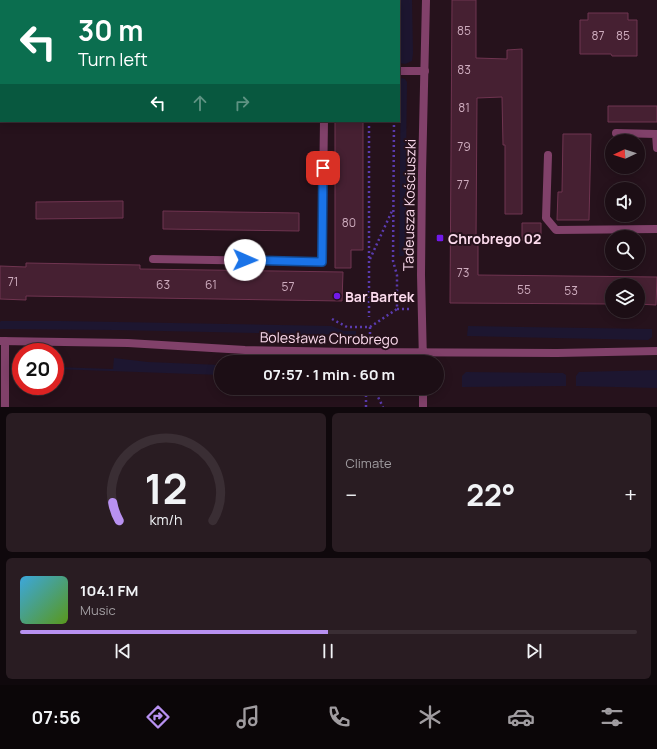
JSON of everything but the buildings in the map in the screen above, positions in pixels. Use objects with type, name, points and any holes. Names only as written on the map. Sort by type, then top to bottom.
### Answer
[{"type":"street","name":"Tadeusza Kościuszki","points":[[423,352],[421,275],[426,0]]},
{"type":"street","points":[[400,71],[425,71]]},
{"type":"street","points":[[153,259],[322,262],[324,122]]},
{"type":"street","points":[[616,133],[656,134],[657,148]]},
{"type":"street","points":[[548,155],[546,218],[556,230],[657,229]]},
{"type":"street","points":[[2,341],[5,407]]},
{"type":"street","name":"Bolesława Chrobrego","points":[[2,341],[128,343],[245,350],[363,352],[557,354],[657,351]]},
{"type":"street","points":[[423,395],[423,407]]},
{"type":"path","points":[[369,122],[369,318]]},
{"type":"path","points":[[332,319],[347,327],[370,327],[396,309],[397,275],[393,261],[394,122]]},
{"type":"path","points":[[368,261],[393,209]]},
{"type":"path","points":[[370,327],[370,337]]},
{"type":"path","points":[[366,395],[366,407]]},
{"type":"path","points":[[376,395],[383,407]]},
{"type":"shaded area","points":[[401,0],[412,0],[413,53],[412,61],[405,64],[400,63]]},
{"type":"shaded area","points":[[401,78],[405,79],[407,82],[406,253],[403,256],[399,256]]},
{"type":"shaded area","points":[[1,321],[332,326],[344,331],[356,331],[356,335],[0,329]]},
{"type":"shaded area","points":[[468,326],[652,329],[652,337],[648,340],[467,336]]},
{"type":"shaded area","points":[[114,358],[148,362],[214,365],[214,375],[64,369],[64,367],[113,369]]},
{"type":"shaded area","points":[[657,370],[657,388],[576,386],[576,376],[579,372]]},
{"type":"shaded area","points":[[466,372],[563,373],[566,375],[566,386],[462,387],[462,376]]},
{"type":"place","name":"Chrobrego 02","points":[[440,238]]},
{"type":"place","name":"Bar Bartek","points":[[337,296]]},
{"type":"route","points":[[245,260],[322,262],[323,168]]}]
